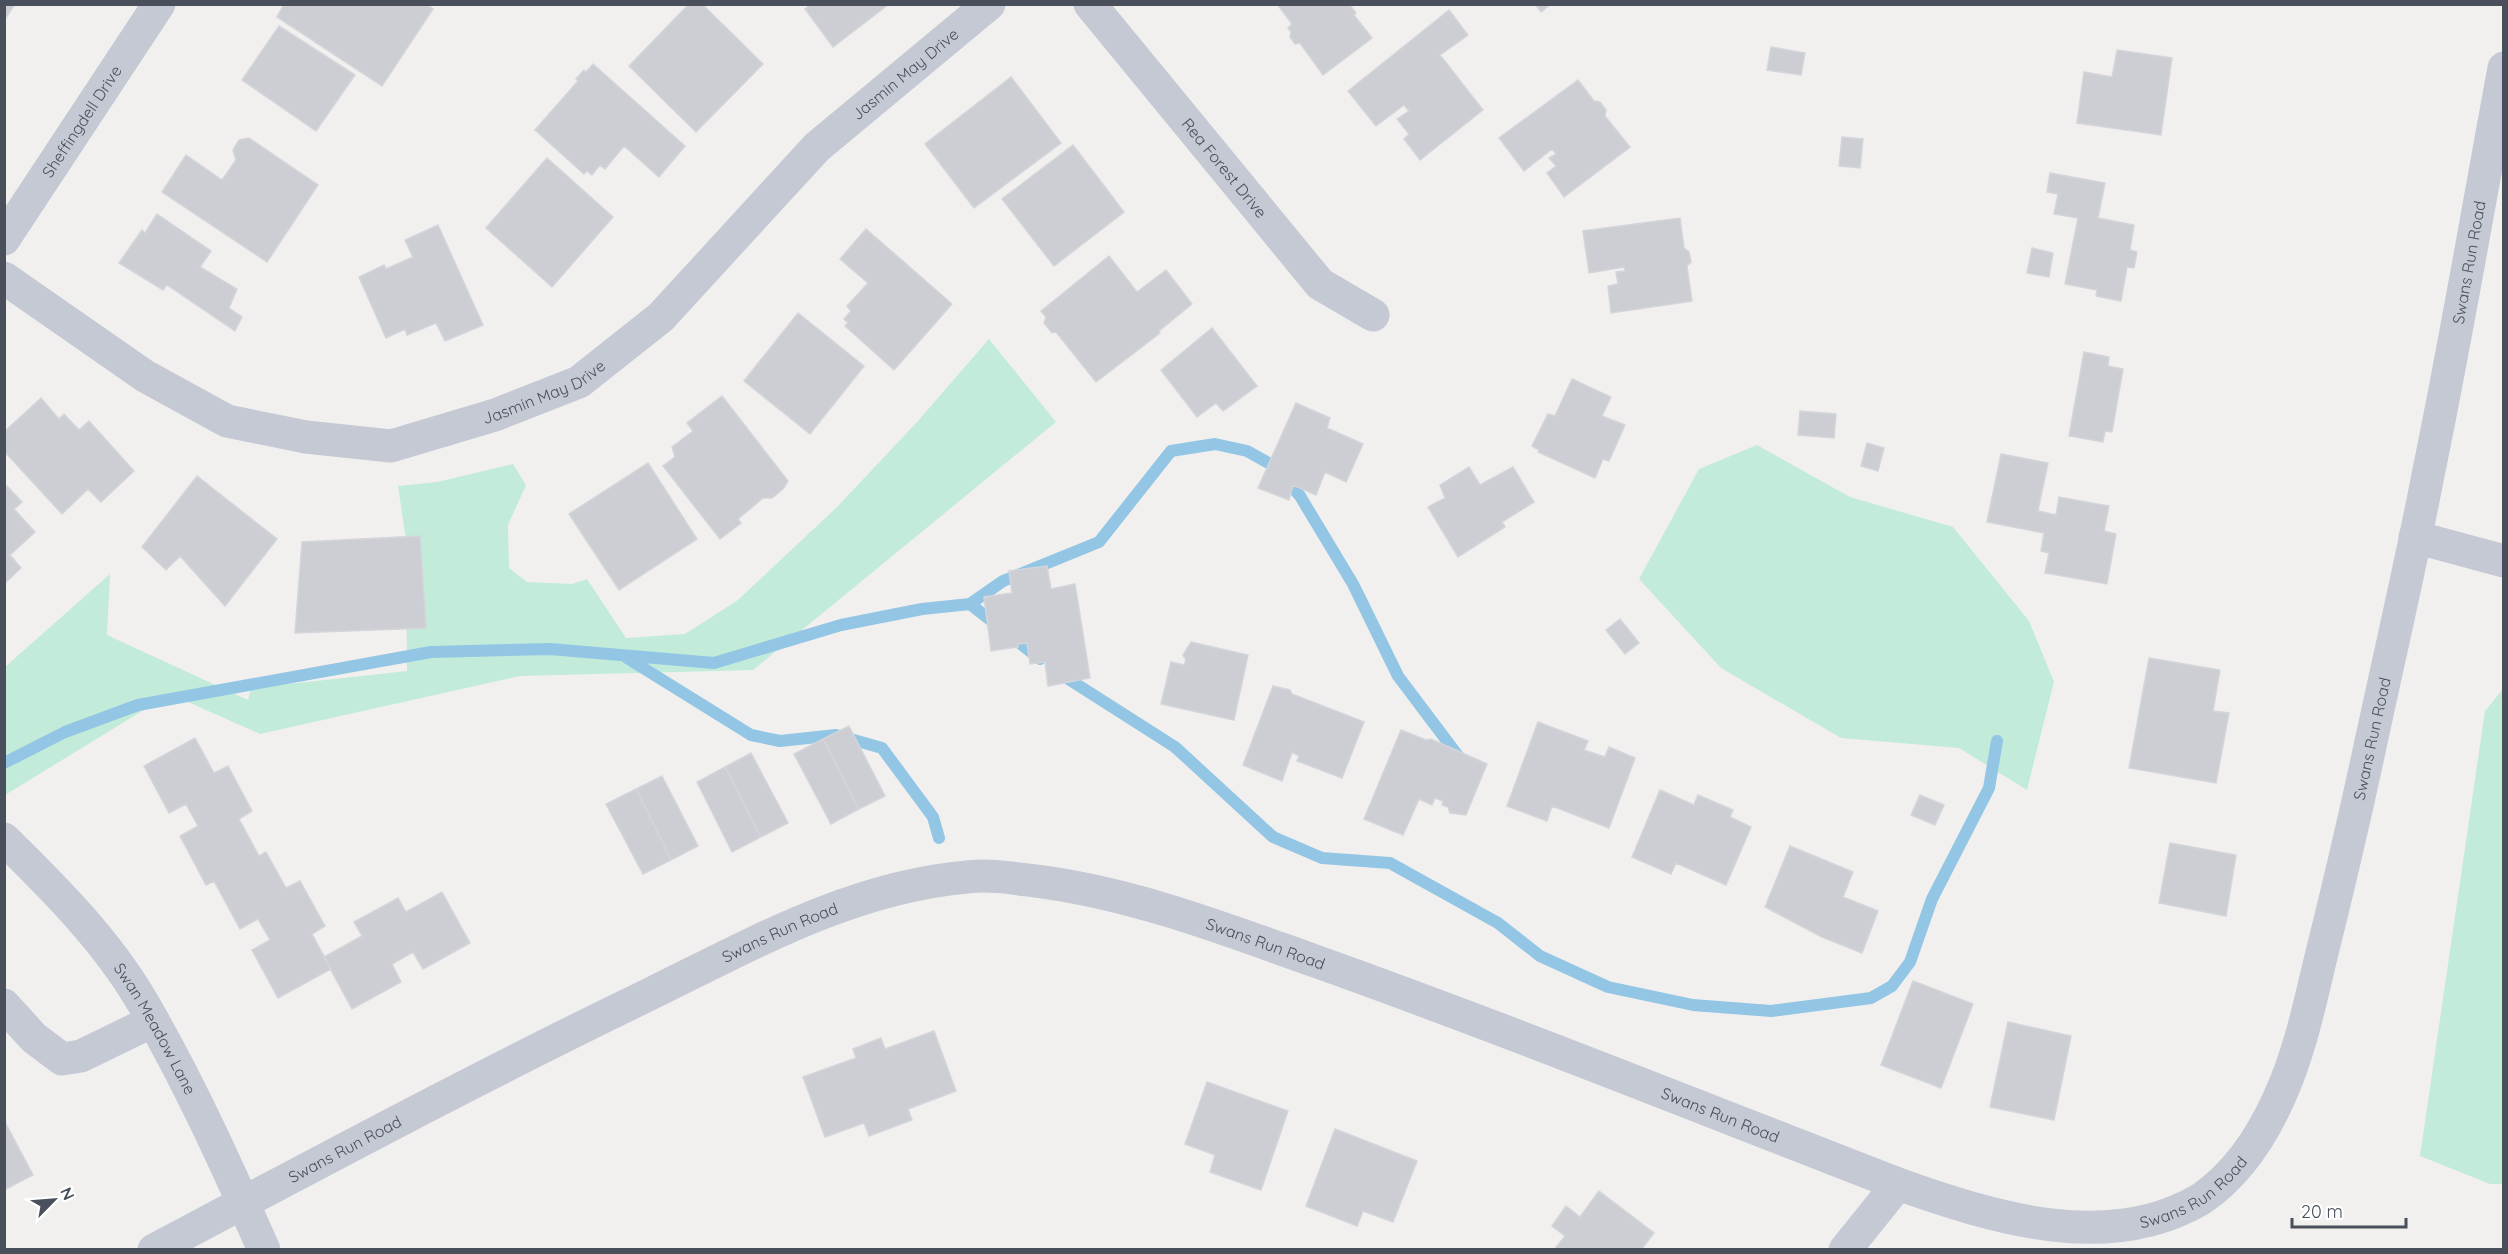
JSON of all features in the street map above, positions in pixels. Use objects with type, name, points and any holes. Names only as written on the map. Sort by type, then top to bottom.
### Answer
[{"type":"street","name":"Sheffingdell Drive","points":[[4,239],[159,4]]},
{"type":"street","name":"Jasmin May Drive","points":[[4,278],[145,376],[228,421],[306,438],[391,446],[495,415],[579,382],[661,317],[817,147],[989,4]]},
{"type":"street","name":"Rea Forest Drive","points":[[1090,4],[1320,284],[1373,315]]},
{"type":"street","name":"Swans Run Road","points":[[154,1250],[555,1040],[790,926],[831,908],[879,893],[970,876],[1008,878],[1078,887],[1167,909],[1428,1002],[1898,1184],[1973,1210],[2064,1231],[2108,1232],[2155,1222],[2177,1213],[2202,1198],[2238,1166],[2279,1098],[2302,1033],[2351,836],[2415,537],[2491,210],[2504,68]]},
{"type":"street","points":[[2415,537],[2504,561]]},
{"type":"street","name":"Swan Meadow Lane","points":[[4,839],[84,921],[142,1001],[181,1073],[264,1250]]},
{"type":"street","points":[[4,1005],[34,1038],[63,1059],[89,1052],[153,1022]]},
{"type":"street","points":[[1845,1250],[1898,1184]]},
{"type":"green space","points":[[989,339],[1056,422],[753,670],[520,676],[260,734],[170,694],[5,795],[5,667],[110,574],[107,635],[248,700],[251,688],[407,671],[406,540],[398,486],[437,482],[513,464],[526,485],[508,525],[509,568],[527,582],[572,584],[587,579],[626,638],[685,634],[738,600],[837,507],[918,421]]},
{"type":"green space","points":[[1757,445],[1850,497],[1953,527],[2029,621],[2054,682],[2027,790],[1959,748],[1841,738],[1721,668],[1639,579],[1699,469]]},
{"type":"green space","points":[[2503,689],[2504,1184],[2490,1184],[2420,1156],[2485,711]]},
{"type":"building","points":[[4,4],[15,4],[4,21]]},
{"type":"building","points":[[284,4],[426,4],[433,9],[382,86],[277,17]]},
{"type":"building","points":[[689,4],[702,4],[763,64],[696,132],[629,66]]},
{"type":"building","points":[[811,4],[889,4],[833,47],[805,9]]},
{"type":"building","points":[[1277,4],[1349,4],[1356,13],[1354,15],[1372,38],[1323,75],[1300,43],[1295,44],[1290,37],[1291,32],[1288,28],[1292,24]]},
{"type":"building","points":[[1535,4],[1551,4],[1541,12]]},
{"type":"building","points":[[1449,10],[1468,35],[1440,55],[1483,110],[1420,160],[1404,139],[1409,134],[1397,119],[1409,111],[1404,105],[1376,126],[1348,91]]},
{"type":"building","points":[[279,26],[355,75],[316,131],[242,80]]},
{"type":"building","points":[[1771,47],[1805,53],[1801,75],[1767,70]]},
{"type":"building","points":[[2117,50],[2172,58],[2161,135],[2077,123],[2084,72],[2112,77]]},
{"type":"building","points":[[593,64],[685,146],[659,177],[624,146],[605,169],[600,165],[592,175],[587,171],[584,174],[535,130],[578,81],[576,79]]},
{"type":"building","points":[[1011,77],[1061,143],[974,208],[925,144]]},
{"type":"building","points":[[1578,80],[1594,101],[1600,102],[1606,110],[1605,116],[1630,147],[1564,197],[1547,173],[1556,166],[1549,158],[1556,154],[1552,149],[1524,171],[1499,138]]},
{"type":"building","points":[[1842,137],[1863,139],[1860,168],[1839,166]]},
{"type":"building","points":[[249,138],[318,185],[267,262],[162,192],[186,155],[222,180],[236,160],[233,150],[239,140]]},
{"type":"building","points":[[1073,145],[1124,212],[1054,266],[1002,199]]},
{"type":"building","points":[[547,158],[613,217],[552,287],[486,228]]},
{"type":"building","points":[[2050,173],[2105,183],[2098,218],[2134,225],[2130,250],[2137,252],[2134,268],[2127,267],[2121,301],[2096,296],[2097,290],[2065,284],[2078,218],[2054,214],[2058,194],[2047,192]]},
{"type":"building","points":[[157,214],[211,251],[200,267],[237,289],[229,308],[242,317],[235,331],[167,285],[163,290],[119,263],[142,230],[145,233]]},
{"type":"building","points":[[1680,218],[1684,248],[1689,252],[1691,262],[1687,266],[1692,301],[1611,313],[1608,286],[1618,284],[1616,272],[1625,271],[1624,267],[1589,273],[1583,231]]},
{"type":"building","points":[[438,225],[483,325],[445,341],[436,323],[407,335],[405,329],[386,338],[359,277],[384,265],[386,269],[413,257],[405,240]]},
{"type":"building","points":[[866,229],[952,304],[894,370],[845,326],[848,323],[844,319],[851,311],[847,306],[868,283],[840,259]]},
{"type":"building","points":[[2032,248],[2053,253],[2049,277],[2027,273]]},
{"type":"building","points":[[1109,256],[1137,292],[1166,270],[1192,304],[1159,331],[1160,333],[1096,382],[1056,332],[1052,333],[1044,323],[1046,317],[1041,311]]},
{"type":"building","points":[[798,313],[864,366],[810,434],[744,381]]},
{"type":"building","points":[[1212,328],[1257,386],[1223,411],[1216,403],[1197,417],[1161,370]]},
{"type":"building","points":[[2084,352],[2109,357],[2108,366],[2123,369],[2112,432],[2105,431],[2103,442],[2069,436]]},
{"type":"building","points":[[1572,379],[1611,397],[1602,416],[1625,425],[1609,461],[1603,459],[1595,478],[1538,452],[1539,450],[1532,446],[1548,414],[1555,416]]},
{"type":"building","points":[[722,396],[788,481],[783,489],[772,498],[763,498],[738,519],[741,523],[720,539],[663,466],[675,457],[672,447],[693,431],[687,423]]},
{"type":"building","points":[[41,398],[59,419],[64,414],[79,430],[89,421],[134,471],[101,502],[88,489],[62,514],[4,451],[4,432]]},
{"type":"building","points":[[1296,403],[1330,418],[1327,428],[1363,444],[1346,482],[1325,472],[1316,495],[1293,485],[1289,500],[1258,488]]},
{"type":"building","points":[[1800,411],[1836,414],[1834,438],[1798,435]]},
{"type":"building","points":[[1867,443],[1884,448],[1878,471],[1861,466]]},
{"type":"building","points":[[2001,454],[2048,463],[2038,511],[2056,515],[2059,497],[2109,506],[2104,531],[2116,534],[2107,584],[2045,573],[2049,553],[2041,551],[2044,533],[1987,522]]},
{"type":"building","points":[[648,463],[697,539],[619,590],[569,514]]},
{"type":"building","points":[[1469,467],[1480,485],[1513,467],[1534,502],[1502,522],[1505,527],[1458,557],[1428,507],[1445,498],[1440,485]]},
{"type":"building","points":[[197,476],[277,539],[225,606],[180,556],[166,570],[142,547]]},
{"type":"building","points":[[7,486],[22,502],[14,509],[35,532],[10,555],[21,568],[4,584],[4,488]]},
{"type":"building","points":[[420,536],[426,628],[295,633],[302,542]]},
{"type":"building","points":[[1047,566],[1051,589],[1075,584],[1090,678],[1048,686],[1045,662],[1030,664],[1027,643],[1018,644],[1018,647],[991,651],[984,597],[1012,593],[1009,571]]},
{"type":"building","points":[[1620,619],[1639,643],[1625,654],[1606,630]]},
{"type":"building","points":[[1191,642],[1248,655],[1234,720],[1161,704],[1171,662],[1184,665],[1186,660],[1183,655]]},
{"type":"building","points":[[2149,658],[2220,670],[2213,711],[2229,713],[2216,783],[2129,768]]},
{"type":"building","points":[[1273,686],[1290,690],[1292,694],[1364,722],[1342,778],[1297,761],[1299,756],[1292,752],[1282,781],[1243,765]]},
{"type":"building","points":[[1538,722],[1588,741],[1584,750],[1605,757],[1609,747],[1635,758],[1609,828],[1552,806],[1547,821],[1507,806]]},
{"type":"building","points":[[849,726],[885,796],[859,809],[823,739]]},
{"type":"building","points":[[1401,730],[1426,740],[1431,739],[1487,764],[1466,815],[1450,813],[1448,807],[1442,805],[1443,801],[1435,798],[1432,805],[1419,799],[1403,835],[1364,819]]},
{"type":"building","points":[[195,738],[214,773],[228,766],[252,811],[239,819],[259,856],[266,852],[286,888],[300,881],[325,926],[312,934],[331,969],[278,998],[252,950],[270,940],[258,919],[240,929],[214,881],[206,885],[180,836],[198,826],[186,804],[169,813],[144,766]]},
{"type":"building","points":[[823,739],[859,809],[831,824],[794,754]]},
{"type":"building","points":[[751,753],[788,823],[761,837],[725,767]]},
{"type":"building","points":[[725,767],[761,837],[732,852],[697,782]]},
{"type":"building","points":[[662,776],[698,846],[671,860],[636,789]]},
{"type":"building","points":[[636,789],[671,860],[643,874],[606,804]]},
{"type":"building","points":[[1660,790],[1694,805],[1698,795],[1733,810],[1730,817],[1751,827],[1726,885],[1676,863],[1671,874],[1632,857]]},
{"type":"building","points":[[1920,795],[1944,805],[1935,825],[1911,815]]},
{"type":"building","points":[[2170,843],[2236,855],[2226,916],[2159,903]]},
{"type":"building","points":[[1790,846],[1853,872],[1843,897],[1878,911],[1862,953],[1822,937],[1765,907]]},
{"type":"building","points":[[442,892],[470,943],[423,969],[413,952],[392,964],[401,982],[352,1009],[324,957],[362,936],[354,922],[398,898],[406,912]]},
{"type":"building","points":[[1913,981],[1973,1004],[1941,1088],[1881,1065]]},
{"type":"building","points":[[2008,1022],[2071,1036],[2054,1120],[1990,1107]]},
{"type":"building","points":[[934,1031],[956,1091],[908,1109],[912,1120],[869,1136],[864,1123],[825,1137],[803,1077],[856,1058],[853,1049],[881,1038],[885,1049]]},
{"type":"building","points":[[1207,1082],[1288,1111],[1261,1190],[1210,1172],[1215,1155],[1185,1144]]},
{"type":"building","points":[[4,1123],[33,1175],[4,1190]]},
{"type":"building","points":[[1335,1129],[1417,1161],[1393,1222],[1363,1211],[1357,1226],[1306,1206]]},
{"type":"building","points":[[1599,1191],[1654,1233],[1641,1250],[1554,1250],[1565,1236],[1552,1226],[1566,1206],[1580,1217]]},
{"type":"waterway","points":[[4,763],[65,732],[138,705],[431,652],[550,649],[714,663],[841,625],[922,609],[970,604],[1003,581],[1099,542],[1171,451],[1215,444],[1247,451],[1274,466],[1300,496],[1353,584],[1398,676],[1459,757]]},
{"type":"waterway","points":[[970,604],[1040,659]]},
{"type":"waterway","points":[[627,658],[751,735],[780,741],[836,735],[882,748],[933,817],[939,838]]},
{"type":"waterway","points":[[1059,673],[1175,747],[1273,837],[1322,858],[1390,863],[1498,923],[1540,956],[1608,987],[1693,1005],[1771,1011],[1871,998],[1892,986],[1910,962],[1932,899],[1989,788],[1997,741]]}]
